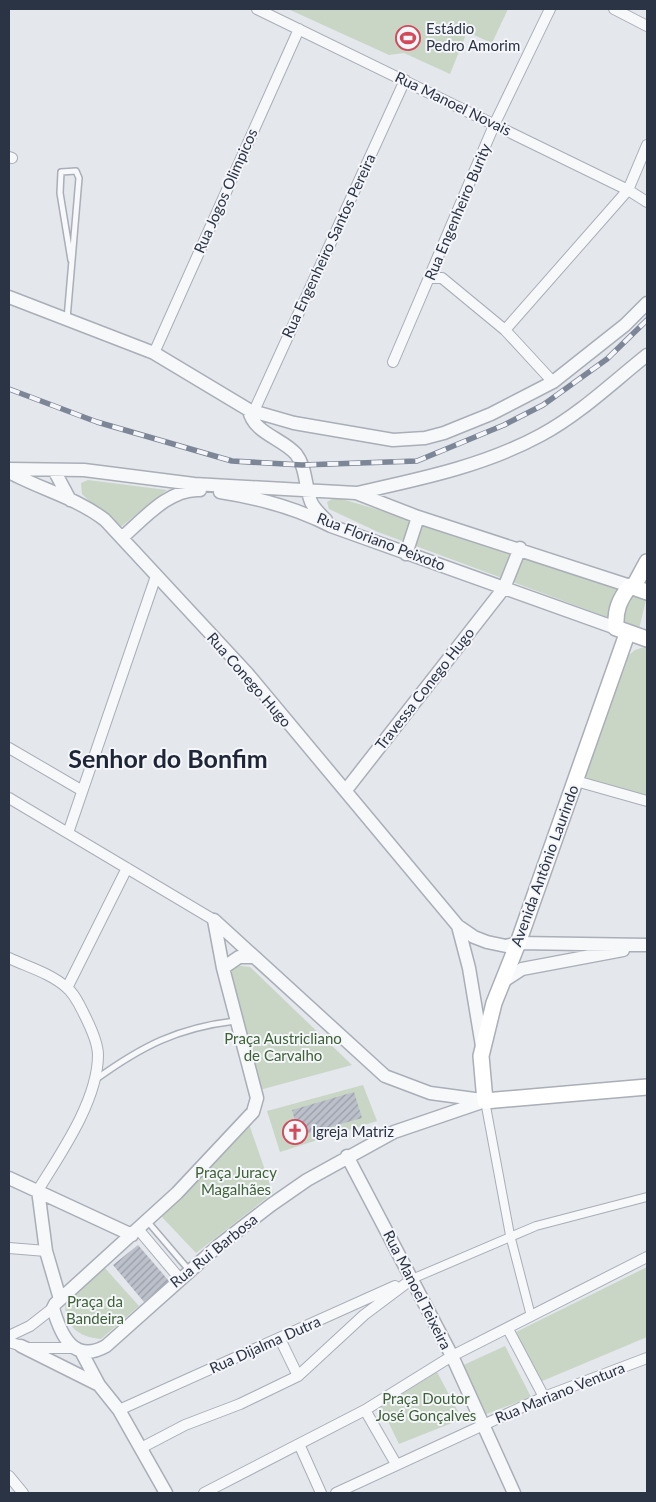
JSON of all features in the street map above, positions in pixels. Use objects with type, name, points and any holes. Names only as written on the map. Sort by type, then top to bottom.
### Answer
[{"type":"main road","points":[[637,588],[647,562]]},
{"type":"main road","name":"Avenida Antônio Laurindo","points":[[485,1101],[480,1056],[502,982],[518,943],[576,781],[635,633],[616,611],[619,602],[637,588]]},
{"type":"main road","name":"Rua Rui Barbosa","points":[[485,1101],[647,1087]]},
{"type":"street","name":"Rua Manoel Novais","points":[[258,9],[495,123],[628,190],[647,202]]},
{"type":"street","name":"Rua Engenheiro Burity","points":[[393,362],[431,278],[495,123],[550,9]]},
{"type":"street","points":[[614,9],[647,26]]},
{"type":"street","name":"Rua Jogos Olimpicos","points":[[154,352],[299,30]]},
{"type":"street","name":"Rua Engenheiro Santos Pereira","points":[[251,411],[405,80]]},
{"type":"street","points":[[505,330],[628,190],[647,145]]},
{"type":"street","points":[[431,278],[442,278],[505,330],[553,382]]},
{"type":"street","points":[[9,297],[154,352],[251,411],[294,423],[374,439],[393,440],[425,438],[491,414],[553,382],[625,325],[647,303]]},
{"type":"street","points":[[356,493],[444,474],[522,444],[569,418],[647,355]]},
{"type":"street","points":[[251,411],[250,416],[257,426],[296,454],[306,476],[312,502],[331,526]]},
{"type":"street","name":"Rua Floriano Peixoto","points":[[9,470],[84,470],[194,484],[356,493],[418,517],[520,548],[637,588]]},
{"type":"street","name":"Rua Conego Hugo","points":[[9,470],[94,511],[120,535],[247,673],[458,926]]},
{"type":"street","points":[[54,470],[70,500]]},
{"type":"street","name":"Rua Floriano Peixoto","points":[[120,535],[125,535],[177,494],[192,489],[268,501],[308,514],[331,526],[406,554],[635,633]]},
{"type":"street","points":[[406,554],[418,517]]},
{"type":"street","name":"Travessa Conego Hugo","points":[[346,790],[504,588],[520,548]]},
{"type":"street","points":[[68,833],[81,790],[156,576]]},
{"type":"street","points":[[9,748],[81,790]]},
{"type":"street","points":[[576,781],[647,801]]},
{"type":"street","points":[[9,798],[214,920],[385,1076],[430,1093],[485,1101],[510,1236],[531,1316]]},
{"type":"street","points":[[68,988],[127,868]]},
{"type":"street","points":[[9,1336],[30,1326],[139,1228],[253,1112],[257,1098],[223,968],[214,920]]},
{"type":"street","points":[[458,926],[474,937],[506,946],[518,943],[647,945]]},
{"type":"street","points":[[458,926],[469,968],[483,1048]]},
{"type":"street","points":[[502,982],[522,969],[647,945]]},
{"type":"street","points":[[223,968],[239,958],[253,957]]},
{"type":"street","points":[[9,958],[50,976],[68,988],[87,1020],[98,1053],[95,1080],[64,1147],[38,1190],[46,1251],[60,1328],[78,1350],[99,1386],[119,1410],[166,1493]]},
{"type":"street","name":"Rua Rui Barbosa","points":[[78,1350],[96,1352],[106,1346],[180,1278],[271,1204],[347,1156],[394,1132],[485,1101]]},
{"type":"street","name":"Rua Manoel Teixeira","points":[[347,1156],[452,1356],[514,1493]]},
{"type":"street","points":[[9,1178],[139,1228],[180,1278]]},
{"type":"street","points":[[141,1448],[185,1425],[240,1404],[298,1376],[364,1315],[412,1279],[536,1226],[647,1197]]},
{"type":"street","points":[[9,1248],[46,1251]]},
{"type":"street","points":[[204,1493],[365,1410],[452,1356],[647,1257]]},
{"type":"street","name":"Rua Dijalma Dutra","points":[[119,1410],[412,1279]]},
{"type":"street","points":[[508,1329],[544,1397]]},
{"type":"street","points":[[280,1339],[298,1376]]},
{"type":"street","points":[[15,1344],[28,1348],[78,1350]]},
{"type":"street","points":[[15,1344],[99,1386]]},
{"type":"street","name":"Rua Mariano Ventura","points":[[336,1493],[544,1397],[647,1358]]},
{"type":"street","points":[[365,1410],[396,1464]]},
{"type":"street","points":[[299,1444],[321,1493]]},
{"type":"street","points":[[9,1476],[23,1493]]},
{"type":"lane","points":[[67,319],[79,178],[76,171],[67,170],[60,172],[60,193],[71,260]]},
{"type":"lane","points":[[95,1080],[140,1048],[161,1039],[217,1023],[237,1021]]},
{"type":"lane","points":[[139,1228],[190,1270]]},
{"type":"green space","name":"Estádio Pedro Amorim","points":[[288,9],[508,9],[492,43],[467,32],[450,74],[404,53],[389,55]]},
{"type":"green space","points":[[88,480],[167,490],[118,529],[82,494],[81,483]]},
{"type":"green space","points":[[335,497],[454,532],[647,596],[639,629],[378,532],[329,509],[327,502]]},
{"type":"green space","points":[[647,646],[647,797],[584,779],[629,655],[635,650]]},
{"type":"green space","name":"Praça Austricliano de Carvalho","points":[[234,965],[250,967],[352,1065],[256,1091],[228,973]]},
{"type":"green space","name":"Praça Austricliano de Carvalho","points":[[363,1085],[377,1121],[280,1152],[267,1111]]},
{"type":"green space","name":"Praça Juracy Magalhães","points":[[249,1124],[273,1193],[196,1253],[161,1216]]},
{"type":"green space","name":"Praça da Bandeira","points":[[104,1267],[139,1306],[101,1339],[86,1336],[74,1329],[67,1318],[65,1303]]},
{"type":"green space","points":[[647,1267],[647,1337],[540,1382],[514,1333]]},
{"type":"green space","name":"Praça Doutor José Gonçalves","points":[[505,1346],[531,1397],[484,1415],[457,1368]]},
{"type":"green space","name":"Praça Doutor José Gonçalves","points":[[437,1372],[462,1419],[399,1444],[381,1407]]},
{"type":"building","points":[[354,1092],[362,1118],[299,1136],[292,1110]]},
{"type":"building","points":[[138,1245],[169,1281],[144,1302],[113,1265]]},
{"type":"railway","points":[[9,389],[97,422],[232,461],[302,465],[417,461],[504,425],[543,405],[607,359],[647,320]]},
{"type":"place","name":"Estádio Pedro Amorim","points":[[408,38]]},
{"type":"place","name":"Igreja Matriz","points":[[295,1132]]},
{"type":"district","name":"Senhor do Bonfim","points":[[168,759]]}]
